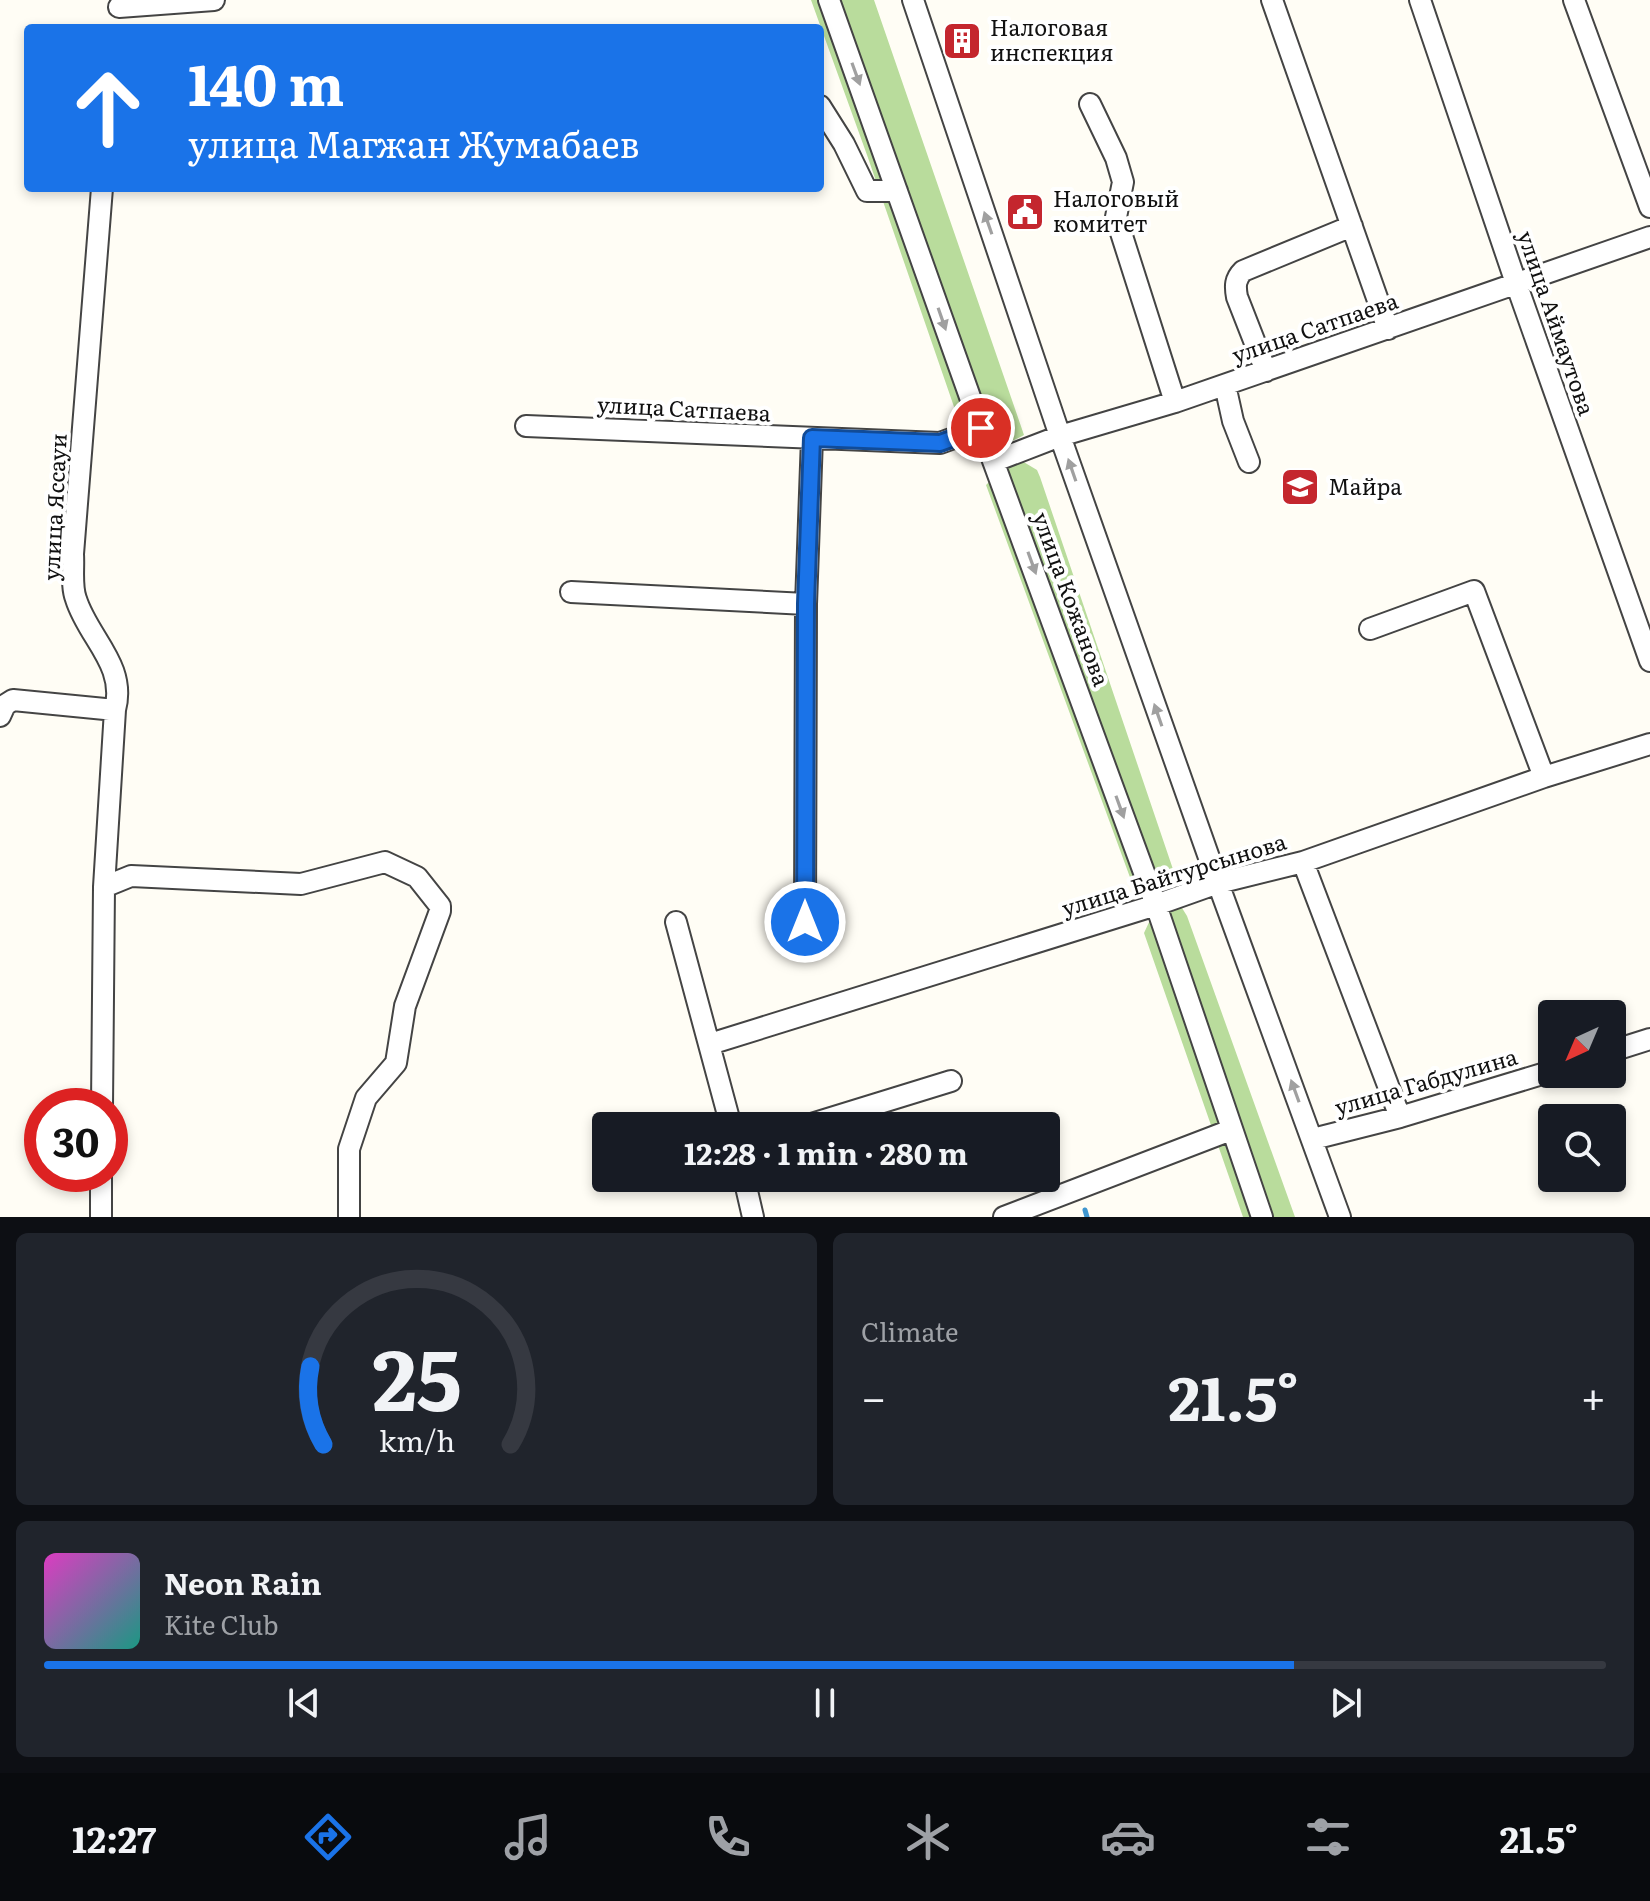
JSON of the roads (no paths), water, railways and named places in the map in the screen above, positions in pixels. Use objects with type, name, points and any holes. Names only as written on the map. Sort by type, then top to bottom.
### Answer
[{"type":"street","points":[[119,12],[214,0]]},
{"type":"street","name":"улица Кожанова","points":[[829,0],[981,428],[1156,905],[1262,1217]]},
{"type":"street","name":"улица Кожанова","points":[[913,0],[1060,436],[1340,1217]]},
{"type":"street","points":[[1272,0],[1388,329]]},
{"type":"street","name":"улица Аймаутова","points":[[1420,0],[1650,661]]},
{"type":"street","points":[[1574,0],[1650,207]]},
{"type":"street","points":[[1090,104],[1116,158],[1123,182],[1116,217],[1175,402]]},
{"type":"street","points":[[824,112],[867,191],[897,191]]},
{"type":"street","name":"улица Яссауи","points":[[102,192],[73,554],[74,597],[113,666],[118,698],[104,887],[102,1088]]},
{"type":"street","points":[[1266,371],[1237,297],[1235,285],[1239,275],[1352,226]]},
{"type":"street","name":"улица Сатпаева","points":[[995,461],[1060,436],[1175,402],[1650,237]]},
{"type":"street","points":[[1225,385],[1233,421],[1249,462]]},
{"type":"street","name":"улица Сатпаева","points":[[526,426],[940,443],[981,428]]},
{"type":"street","points":[[805,922],[806,604],[812,438]]},
{"type":"street","points":[[1370,629],[1474,591],[1544,777]]},
{"type":"street","points":[[571,592],[806,604]]},
{"type":"street","points":[[0,716],[5,705],[13,700],[115,710]]},
{"type":"street","name":"улица Байтурсынова","points":[[710,1044],[1218,883],[1303,862],[1544,777],[1650,744]]},
{"type":"street","points":[[104,887],[131,876],[301,884],[385,862],[425,884],[440,906],[440,911],[405,1006],[396,1063],[366,1098],[349,1149],[349,1217]]},
{"type":"street","points":[[1303,862],[1400,1117]]},
{"type":"street","points":[[676,922],[727,1112]]},
{"type":"street","points":[[1626,1047],[1650,1039]]},
{"type":"street","name":"улица Габдулина","points":[[1313,1139],[1400,1117],[1538,1075]]},
{"type":"street","points":[[850,1112],[951,1081]]},
{"type":"street","points":[[1004,1217],[1231,1130]]},
{"type":"street","points":[[101,1192],[101,1217]]},
{"type":"street","points":[[747,1192],[753,1217]]},
{"type":"waterway","points":[[1085,1210],[1087,1217]]},
{"type":"place","name":"Налоговая инспекция","points":[[962,41]]},
{"type":"place","name":"Налоговый комитет","points":[[1025,212]]},
{"type":"place","name":"Майра","points":[[1300,487]]}]
